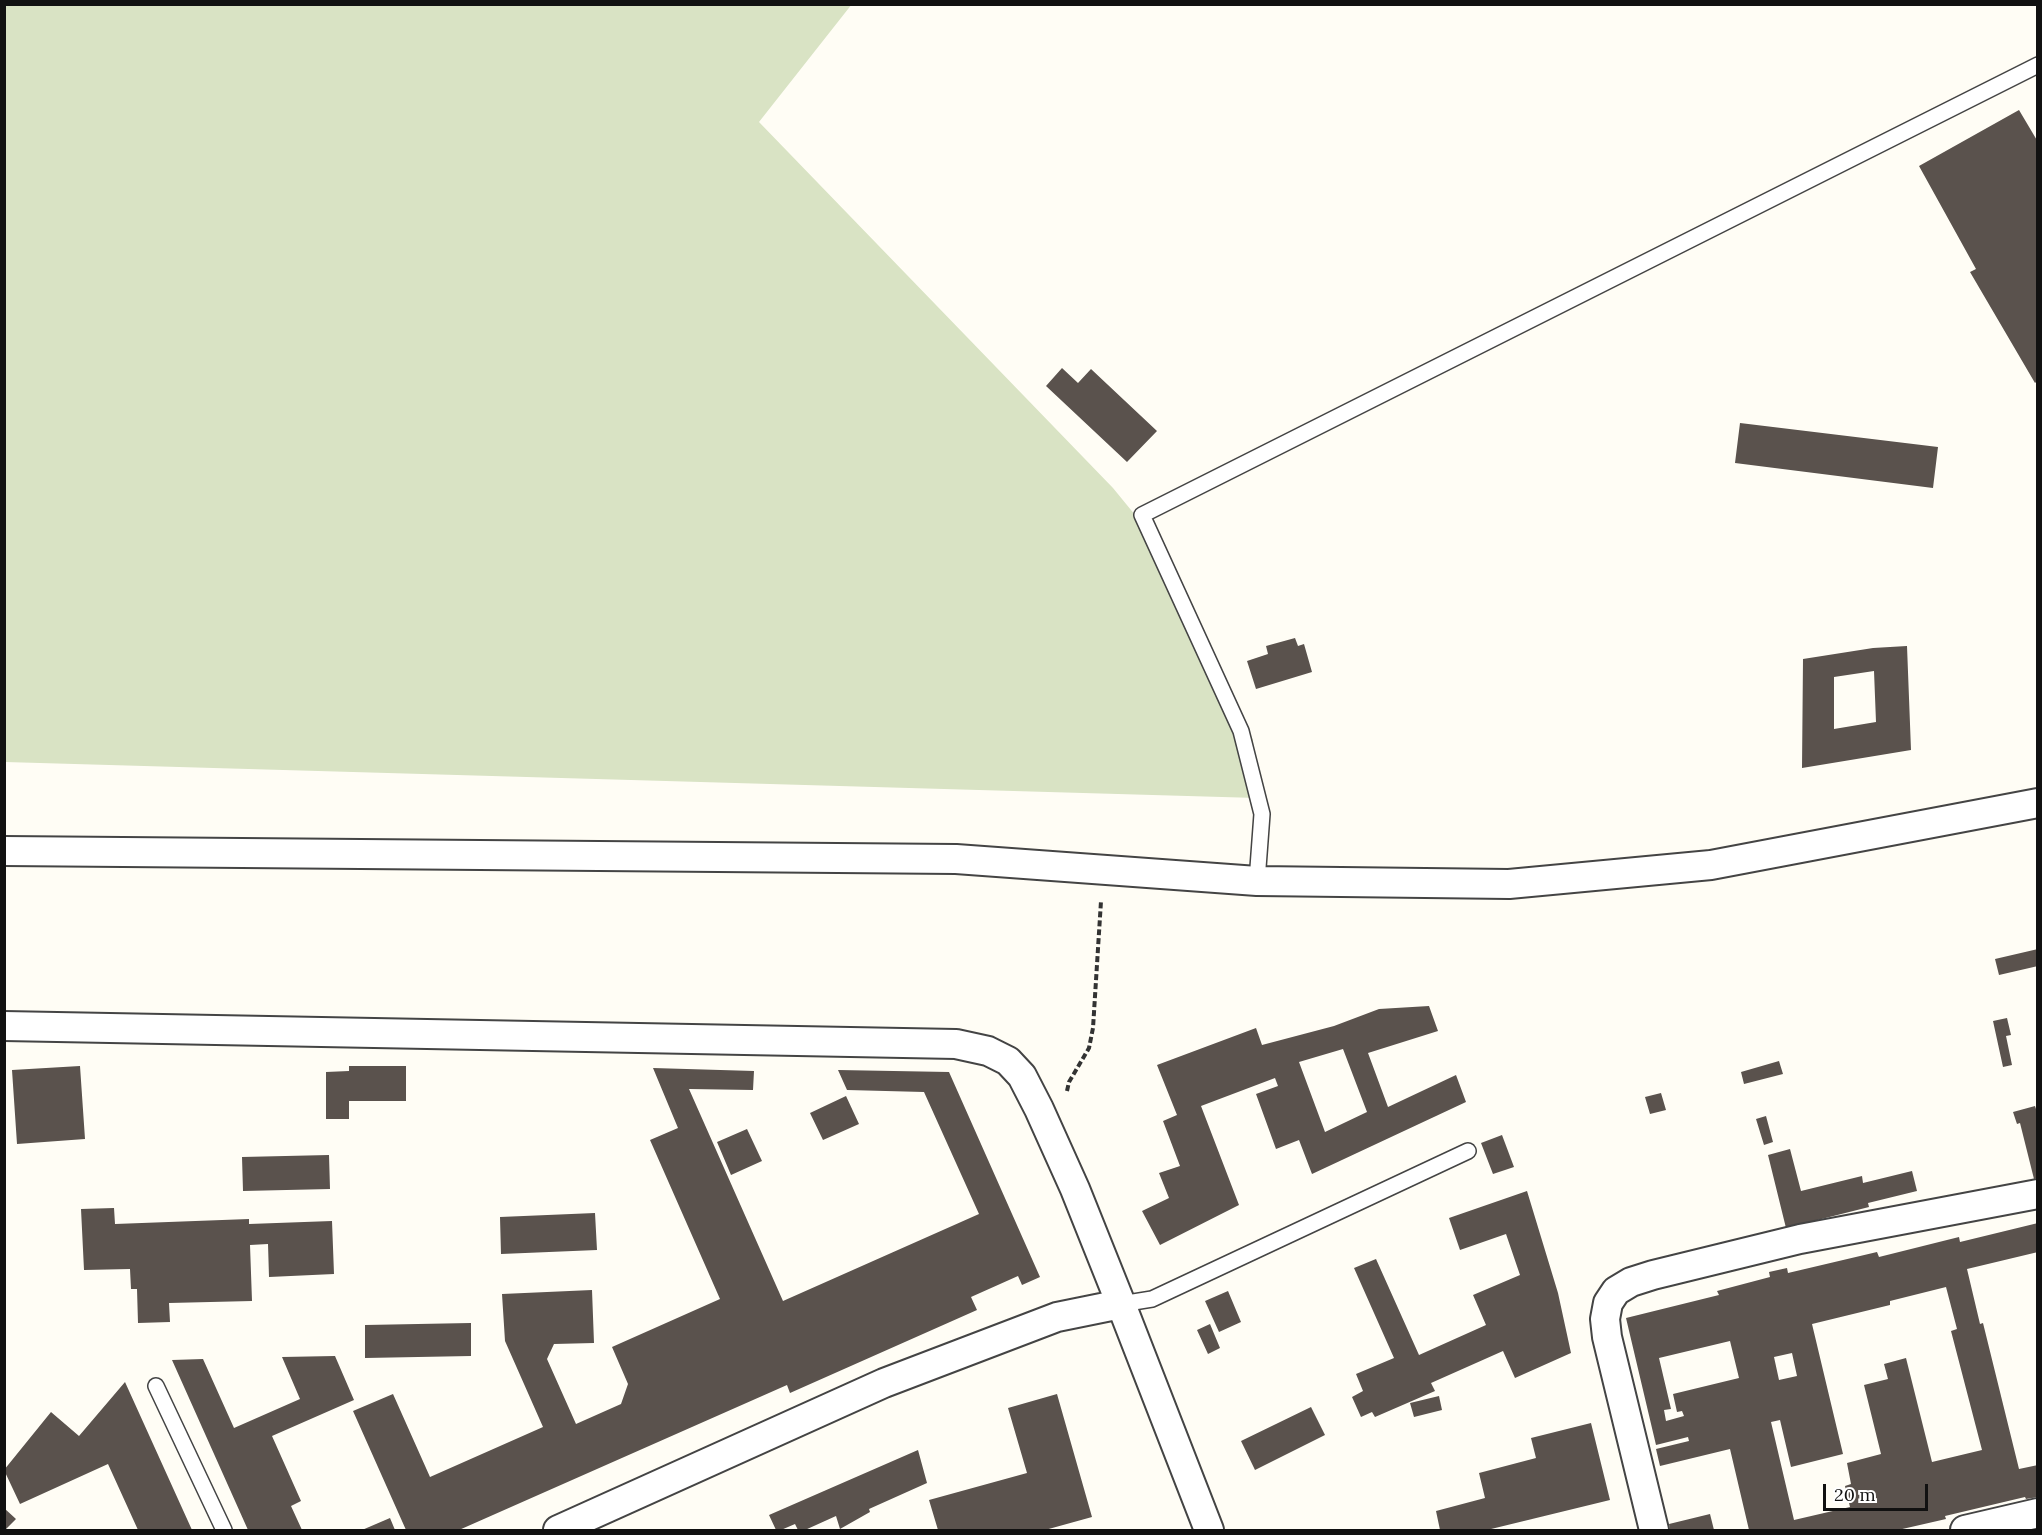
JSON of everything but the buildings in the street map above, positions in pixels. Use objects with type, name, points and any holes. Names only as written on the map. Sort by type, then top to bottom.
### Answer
[{"type":"street","points":[[4,851],[956,859],[1257,881],[1509,884],[1711,865],[2037,803]]},
{"type":"street","points":[[4,1026],[956,1044],[988,1051],[1008,1061],[1022,1076],[1039,1109],[1075,1189],[1209,1530]]},
{"type":"street","points":[[1654,1530],[1607,1337],[1605,1319],[1608,1304],[1616,1291],[1631,1282],[1653,1275],[1800,1239],[2037,1194]]},
{"type":"street","points":[[558,1530],[884,1383],[1057,1317],[1121,1304]]},
{"type":"street","points":[[1965,1530],[2037,1513]]},
{"type":"lane","points":[[1257,881],[1262,814],[1241,731],[1142,515],[2037,64]]},
{"type":"lane","points":[[1121,1304],[1152,1299],[1468,1151]]},
{"type":"lane","points":[[156,1386],[224,1530]]},
{"type":"path","points":[[1066,1096],[1069,1082],[1089,1048],[1093,1028],[1102,871]]},
{"type":"green space","points":[[852,4],[759,122],[1113,488],[1167,554],[1253,740],[1257,798],[5,762],[5,5]]}]
